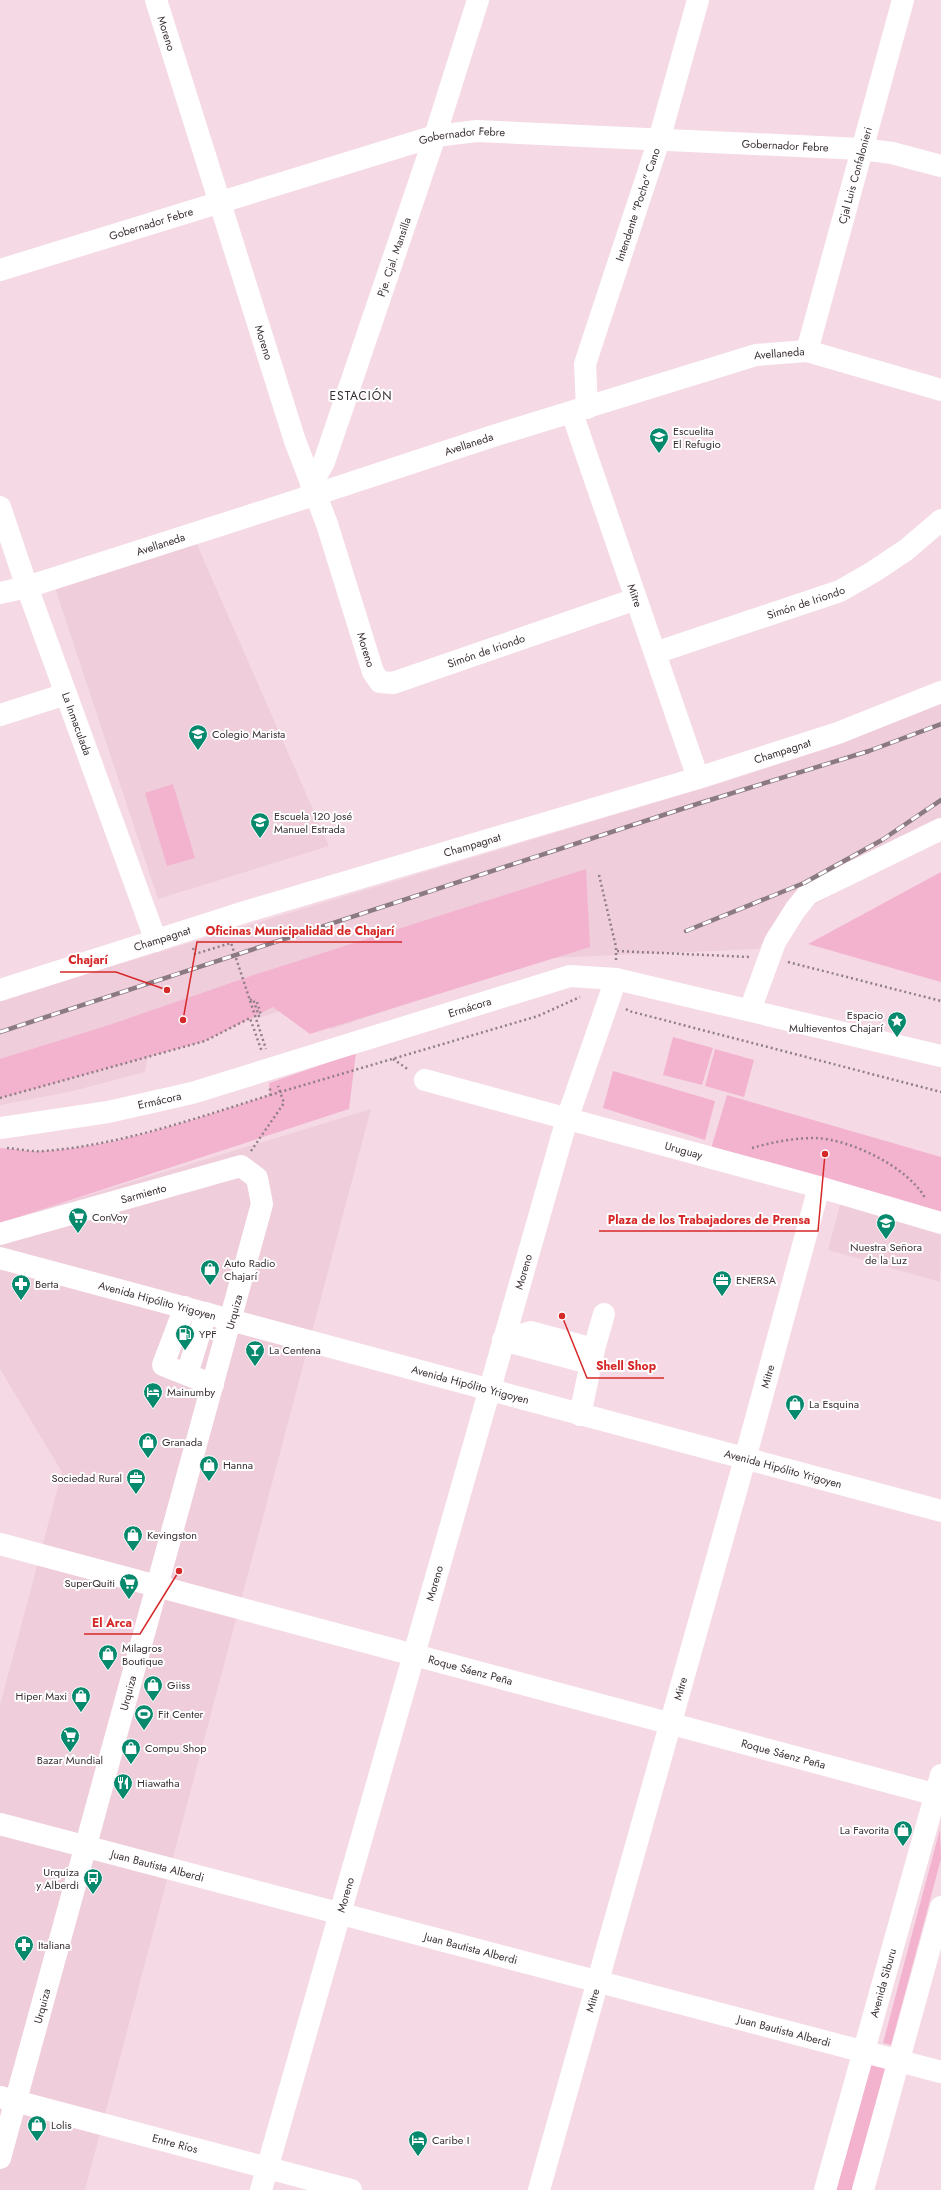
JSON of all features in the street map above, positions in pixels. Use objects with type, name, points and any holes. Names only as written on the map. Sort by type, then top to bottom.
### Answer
[{"type":"street","name":"Moreno","points":[[156,0],[295,441],[327,524],[373,672],[380,682]]},
{"type":"street","points":[[464,0],[470,25]]},
{"type":"street","name":"Pje. Cjal. Mansilla","points":[[313,490],[324,462],[435,136],[478,0]]},
{"type":"street","name":"Intendente \"Pocho\" Cano","points":[[580,411],[585,364],[659,140],[698,0]]},
{"type":"street","name":"Cjal Luis Confalonieri","points":[[807,351],[861,149],[903,0]]},
{"type":"street","name":"Gobernador Febre","points":[[0,270],[435,136],[477,131],[861,149],[892,153],[941,166]]},
{"type":"street","name":"Avellaneda","points":[[0,593],[27,587],[313,490],[580,411],[756,355],[807,351],[941,390]]},
{"type":"street","name":"Mitre","points":[[580,411],[636,599],[698,778]]},
{"type":"street","name":"La Inmaculada","points":[[0,507],[27,587],[156,941]]},
{"type":"street","name":"Simón de Iriondo","points":[[655,653],[840,591],[873,572],[906,550],[941,520]]},
{"type":"street","name":"Simón de Iriondo","points":[[380,682],[393,683],[636,599]]},
{"type":"street","name":"Champagnat","points":[[0,990],[263,907],[698,778],[838,733],[941,692]]},
{"type":"street","points":[[0,715],[66,694]]},
{"type":"street","points":[[750,1010],[775,942],[795,910],[808,894],[941,829]]},
{"type":"street","name":"Ermácora","points":[[0,1128],[108,1112],[192,1093],[570,976],[750,1010],[941,1056]]},
{"type":"street","name":"Moreno","points":[[261,2190],[488,1391],[567,1119],[611,984]]},
{"type":"street","name":"Uruguay","points":[[425,1080],[819,1187],[940,1223]]},
{"type":"street","name":"Sarmiento","points":[[0,1234],[241,1166]]},
{"type":"street","name":"Urquiza","points":[[0,2158],[8,2099],[86,1846],[232,1320],[262,1204],[257,1178],[241,1166]]},
{"type":"street","name":"Mitre","points":[[539,2190],[745,1459],[819,1187]]},
{"type":"street","name":"Avenida Hipólito Yrigoyen","points":[[0,1258],[185,1307],[488,1391],[941,1511]]},
{"type":"street","points":[[185,1307],[163,1365],[213,1385]]},
{"type":"street","points":[[187,1374],[206,1313]]},
{"type":"street","points":[[580,1415],[592,1356],[604,1314]]},
{"type":"street","points":[[503,1340],[531,1332],[592,1356]]},
{"type":"street","name":"Roque Sáenz Peña","points":[[0,1544],[670,1723],[939,1788]]},
{"type":"street","name":"Avenida Siburu","points":[[825,2190],[939,1788]]},
{"type":"street","name":"Juan Bautista Alberdi","points":[[0,1824],[941,2072]]},
{"type":"street","points":[[863,2190],[941,1907]]},
{"type":"street","name":"Entre Ríos","points":[[8,2099],[351,2190]]},
{"type":"path","points":[[599,875],[617,951],[611,984],[629,1011],[941,1092]]},
{"type":"path","points":[[193,948],[195,954],[231,943],[270,1068],[270,1095]]},
{"type":"path","points":[[0,1148],[42,1151],[98,1144],[200,1117],[538,1016],[611,984]]},
{"type":"path","points":[[250,1000],[253,999],[259,1016],[262,1015],[256,999]]},
{"type":"path","points":[[0,1098],[205,1041],[250,1018],[284,1103],[241,1166]]},
{"type":"path","points":[[749,1149],[771,1142],[817,1138],[838,1142],[869,1153],[902,1173],[923,1194],[940,1223]]},
{"type":"shaded area","name":"Colegio Marista","points":[[195,540],[329,846],[158,899],[55,588]]},
{"type":"shaded area","points":[[941,704],[941,837],[769,929],[759,949],[550,958],[505,970],[332,1029],[299,1006],[149,1049],[145,1072],[69,1092],[0,1105],[0,1000],[724,782],[825,749]]},
{"type":"shaded area","points":[[173,784],[195,858],[167,866],[145,793]]},
{"type":"shaded area","points":[[586,869],[590,947],[310,1034],[273,1007],[205,1041],[0,1098],[0,1059],[109,1025],[257,974]]},
{"type":"shaded area","points":[[941,872],[941,982],[808,944]]},
{"type":"shaded area","points":[[673,1037],[713,1048],[702,1085],[663,1075]]},
{"type":"shaded area","points":[[715,1049],[754,1060],[744,1097],[705,1086]]},
{"type":"shaded area","points":[[356,1053],[349,1109],[0,1223],[0,1148],[27,1151],[71,1149],[128,1138],[158,1130],[270,1095],[269,1083]]},
{"type":"shaded area","points":[[613,1071],[715,1101],[705,1140],[603,1108]]},
{"type":"shaded area","points":[[727,1095],[941,1157],[941,1218],[710,1152]]},
{"type":"shaded area","points":[[371,1109],[85,2190],[0,2190],[0,1705],[62,1472],[0,1369],[0,1222]]},
{"type":"shaded area","name":"Nuestra Señora de la Luz","points":[[841,1201],[941,1229],[940,1282],[828,1250]]},
{"type":"shaded area","points":[[940,1829],[941,1859],[891,2045],[883,2043]]},
{"type":"shaded area","points":[[870,2063],[888,2068],[853,2190],[833,2190]]},
{"type":"railway","points":[[0,1032],[697,804],[869,751],[941,724]]},
{"type":"railway","points":[[686,931],[804,883],[882,840],[941,800]]},
{"type":"place","name":"Escuelita El Refugio","points":[[659,454]]},
{"type":"place","name":"Colegio Marista","points":[[198,751]]},
{"type":"place","name":"Escuela 120 José Manuel Estrada","points":[[260,839]]},
{"type":"place","name":"Chajarí","points":[[167,990]]},
{"type":"place","name":"Oficinas Municipalidad de Chajarí","points":[[183,1020]]},
{"type":"place","name":"Espacio Multieventos Chajarí","points":[[897,1038]]},
{"type":"place","name":"Plaza de los Trabajadores de Prensa","points":[[825,1154]]},
{"type":"place","name":"ConVoy","points":[[78,1234]]},
{"type":"place","name":"Nuestra Señora de la Luz","points":[[886,1240]]},
{"type":"place","name":"Auto Radio Chajarí","points":[[210,1286]]},
{"type":"place","name":"ENERSA","points":[[722,1297]]},
{"type":"place","name":"Berta","points":[[21,1301]]},
{"type":"place","name":"Shell Shop","points":[[562,1316]]},
{"type":"place","name":"YPF","points":[[185,1351]]},
{"type":"place","name":"La Centena","points":[[255,1367]]},
{"type":"place","name":"Mainumby","points":[[153,1409]]},
{"type":"place","name":"La Esquina","points":[[795,1421]]},
{"type":"place","name":"Granada","points":[[148,1459]]},
{"type":"place","name":"Hanna","points":[[209,1482]]},
{"type":"place","name":"Sociedad Rural","points":[[136,1495]]},
{"type":"place","name":"Kevingston","points":[[133,1552]]},
{"type":"place","name":"El Arca","points":[[179,1571]]},
{"type":"place","name":"SuperQuiti","points":[[129,1600]]},
{"type":"place","name":"Milagros Boutique","points":[[108,1671]]},
{"type":"place","name":"Giiss","points":[[153,1702]]},
{"type":"place","name":"Hiper Maxi","points":[[81,1713]]},
{"type":"place","name":"Fit Center","points":[[144,1731]]},
{"type":"place","name":"Bazar Mundial","points":[[70,1753]]},
{"type":"place","name":"Compu Shop","points":[[131,1765]]},
{"type":"place","name":"Hiawatha","points":[[123,1800]]},
{"type":"place","name":"La Favorita","points":[[903,1847]]},
{"type":"place","name":"Urquiza y Alberdi","points":[[93,1895]]},
{"type":"place","name":"Italiana","points":[[24,1962]]},
{"type":"place","name":"Lolis","points":[[37,2142]]},
{"type":"place","name":"Caribe I","points":[[418,2157]]},
{"type":"district","name":"ESTACIÓN","points":[[361,396]]}]
